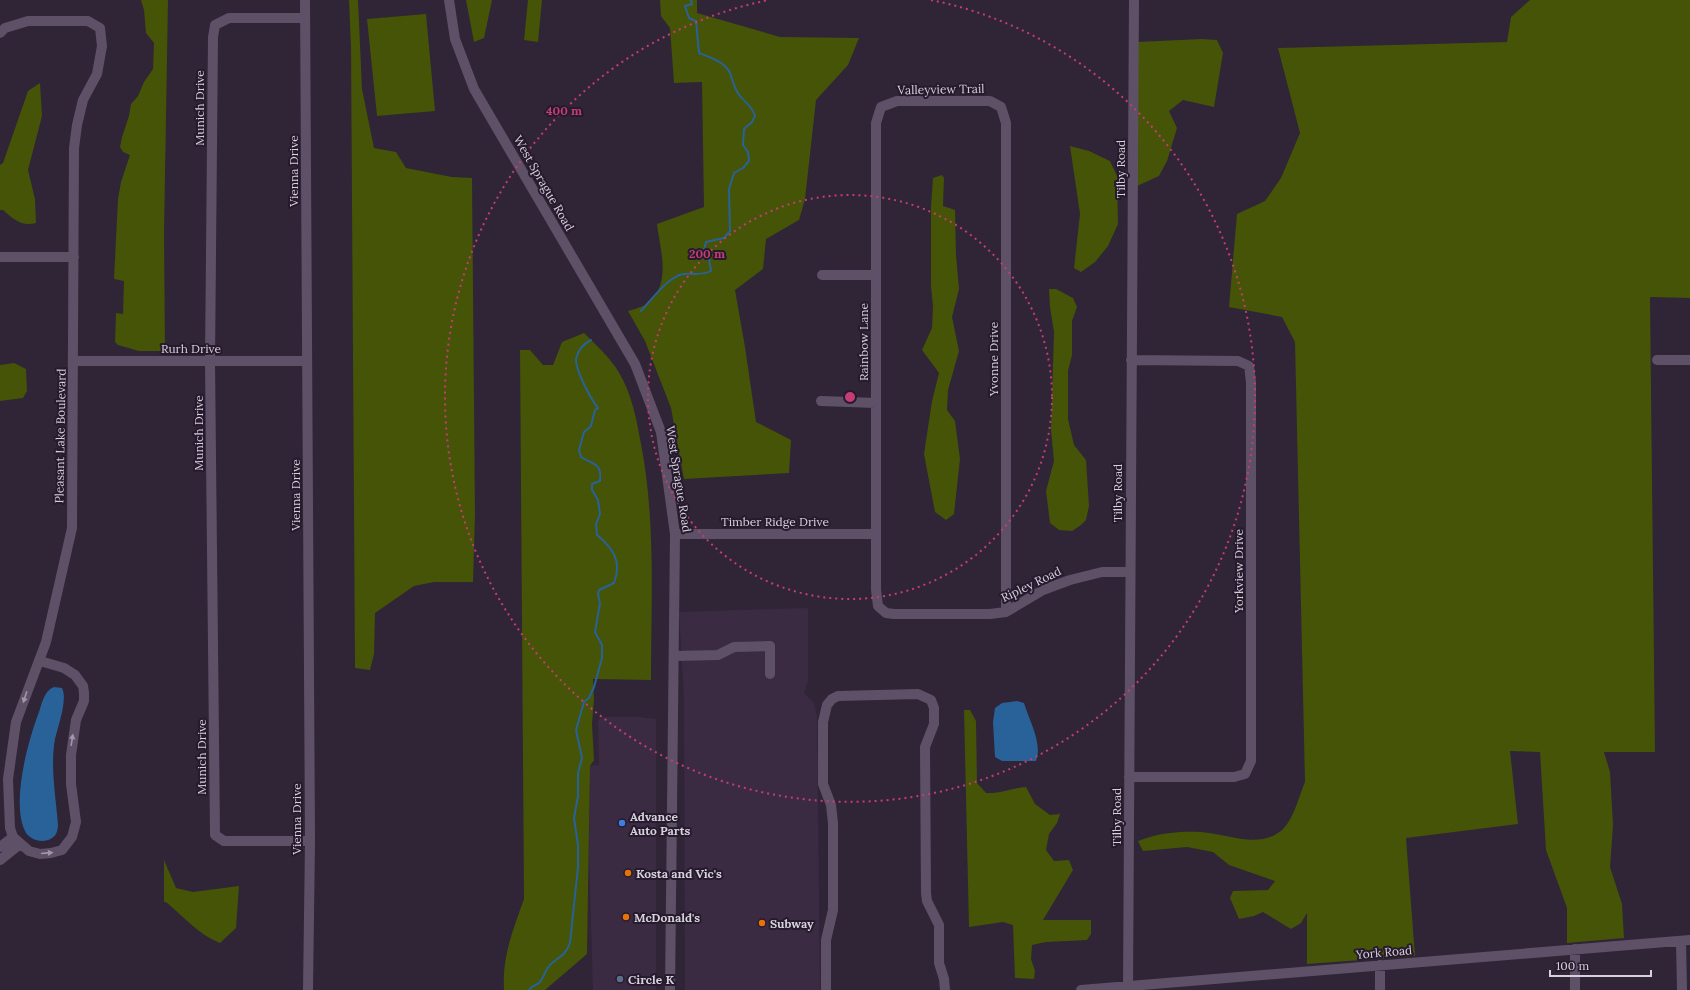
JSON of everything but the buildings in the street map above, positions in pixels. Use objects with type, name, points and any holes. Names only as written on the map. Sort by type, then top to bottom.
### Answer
[{"type":"street","name":"Vienna Drive","points":[[305,0],[310,842],[308,990]]},
{"type":"street","name":"West Sprague Road","points":[[449,0],[455,39],[474,89],[635,364],[660,432],[675,534],[670,990]]},
{"type":"street","name":"Tilby Road","points":[[1128,988],[1134,0]]},
{"type":"street","name":"Munich Drive","points":[[305,18],[229,18],[215,25],[213,37],[210,361],[215,835],[224,842],[310,842]]},
{"type":"street","name":"Pleasant Lake Boulevard","points":[[0,33],[5,28],[28,21],[88,21],[100,28],[102,46],[97,74],[84,100],[76,125],[74,148],[72,528],[46,642],[16,722],[8,779],[10,828],[16,841]]},
{"type":"street","name":"Valleyview Trail","points":[[881,107],[897,102],[990,102],[1001,107]]},
{"type":"street","name":"Rainbow Lane","points":[[881,107],[876,123],[876,590],[878,606],[886,612],[894,614]]},
{"type":"street","name":"Yvonne Drive","points":[[1001,107],[1006,123],[1006,612]]},
{"type":"street","points":[[0,257],[74,257]]},
{"type":"street","points":[[822,275],[876,275]]},
{"type":"street","name":"Yorkview Drive","points":[[1130,777],[1234,777],[1245,774],[1251,761],[1251,382],[1249,366],[1238,361],[1131,360]]},
{"type":"street","points":[[1657,360],[1690,360]]},
{"type":"street","name":"Rurh Drive","points":[[74,361],[307,361]]},
{"type":"street","points":[[821,401],[876,403]]},
{"type":"street","name":"Timber Ridge Drive","points":[[675,534],[876,534]]},
{"type":"street","name":"Ripley Road","points":[[894,614],[990,614],[1006,612],[1043,590],[1070,580],[1102,572],[1130,572]]},
{"type":"street","points":[[674,656],[718,655],[734,647],[770,646],[770,674]]},
{"type":"street","points":[[16,841],[29,851],[40,854],[62,850],[72,837],[76,822],[71,784],[71,755],[76,720],[84,701],[83,686],[75,675],[64,668],[40,661]]},
{"type":"street","points":[[826,990],[826,940],[833,910],[833,823],[832,805],[823,784],[824,713],[832,699],[838,696],[918,694],[931,700],[934,708],[934,724],[926,740],[926,893],[927,901],[939,925],[939,964],[944,978],[945,990]]},
{"type":"street","points":[[0,848],[16,841]]},
{"type":"street","points":[[0,860],[16,841]]},
{"type":"street","points":[[1682,990],[1685,940]]},
{"type":"street","name":"York Road","points":[[1081,990],[1128,988],[1380,965],[1685,940]]},
{"type":"street","points":[[1575,949],[1575,990]]},
{"type":"street","points":[[1380,965],[1380,990]]},
{"type":"shaded area","points":[[808,608],[808,681],[804,693],[814,703],[817,716],[820,990],[685,990],[684,698],[679,612]]},
{"type":"shaded area","points":[[602,717],[638,717],[656,719],[656,990],[593,990],[589,854],[590,766],[599,765],[598,721]]},
{"type":"green space","points":[[141,0],[168,0],[164,233],[165,351],[139,351],[118,345],[115,342],[116,313],[123,314],[124,281],[114,279],[118,199],[121,182],[130,155],[123,152],[120,147],[131,104],[138,96],[144,82],[153,69],[154,43],[146,33],[144,10]]},
{"type":"green space","points":[[349,0],[358,0],[362,89],[374,148],[396,152],[406,168],[452,177],[472,178],[475,515],[473,582],[434,582],[414,586],[375,613],[374,654],[370,670],[355,668],[351,47]]},
{"type":"green space","points":[[466,0],[492,0],[484,38],[474,42]]},
{"type":"green space","points":[[528,0],[542,0],[538,42],[524,40]]},
{"type":"green space","points":[[660,0],[697,0],[697,13],[780,37],[859,38],[848,65],[816,100],[805,199],[799,220],[766,239],[763,269],[735,290],[756,422],[791,440],[789,473],[684,479],[671,408],[645,341],[628,311],[648,303],[660,286],[663,266],[657,224],[704,207],[702,82],[674,83],[670,28],[661,16]]},
{"type":"green space","points":[[1530,0],[1690,0],[1690,298],[1650,297],[1655,752],[1604,752],[1610,772],[1613,825],[1610,867],[1622,904],[1624,938],[1567,943],[1567,908],[1546,850],[1540,752],[1510,751],[1518,824],[1406,838],[1415,956],[1307,964],[1307,913],[1301,923],[1291,929],[1263,912],[1254,916],[1239,919],[1230,898],[1233,891],[1268,890],[1275,881],[1229,865],[1213,852],[1187,847],[1143,851],[1138,841],[1161,834],[1185,832],[1211,833],[1255,840],[1265,839],[1283,829],[1287,824],[1296,807],[1305,782],[1295,342],[1282,317],[1229,307],[1237,214],[1265,201],[1281,178],[1300,133],[1278,48],[1507,42],[1511,17]]},
{"type":"green space","points":[[426,14],[435,111],[377,116],[367,19]]},
{"type":"green space","points":[[1202,39],[1217,40],[1223,53],[1214,107],[1183,100],[1169,111],[1177,128],[1167,161],[1159,176],[1137,186],[1137,42]]},
{"type":"green space","points":[[40,83],[42,116],[28,170],[35,199],[36,223],[26,224],[18,221],[3,210],[0,210],[0,165],[3,163],[28,91]]},
{"type":"green space","points":[[1070,146],[1089,151],[1110,161],[1117,176],[1118,224],[1108,246],[1095,262],[1081,272],[1074,268],[1080,214]]},
{"type":"green space","points":[[942,175],[944,178],[943,206],[955,210],[956,255],[959,289],[952,317],[959,351],[948,390],[947,410],[955,421],[960,459],[954,514],[946,520],[935,512],[924,454],[932,401],[939,373],[922,350],[932,328],[931,207],[933,178]]},
{"type":"green space","points":[[1049,289],[1056,289],[1073,298],[1077,307],[1072,321],[1072,355],[1068,371],[1068,419],[1074,445],[1086,460],[1089,506],[1086,520],[1072,531],[1059,530],[1050,523],[1046,491],[1054,461],[1051,430],[1054,332]]},
{"type":"green space","points":[[584,333],[606,355],[620,373],[629,395],[638,428],[646,473],[651,532],[651,680],[593,679],[594,699],[592,724],[594,760],[590,766],[587,954],[545,990],[504,990],[505,966],[509,943],[524,899],[520,350],[530,350],[543,365],[553,365],[562,342]]},
{"type":"green space","points":[[14,363],[26,369],[27,391],[23,398],[0,401],[0,365]]},
{"type":"green space","points":[[964,710],[970,710],[976,721],[977,783],[986,793],[996,793],[1026,787],[1035,804],[1050,815],[1060,814],[1057,823],[1049,834],[1046,850],[1054,861],[1069,860],[1073,870],[1043,920],[1091,920],[1091,934],[1087,940],[1046,942],[1032,945],[1031,959],[1035,971],[1034,979],[1015,978],[1013,925],[1003,922],[969,927]]},
{"type":"green space","points":[[164,860],[176,888],[193,892],[239,886],[236,928],[220,943],[212,940],[198,930],[166,902],[164,902]]},
{"type":"water","points":[[54,687],[62,688],[64,693],[62,713],[55,739],[53,760],[58,826],[56,834],[53,837],[49,840],[40,841],[31,838],[25,831],[21,819],[20,788],[26,755],[35,724],[44,698],[48,691]]},
{"type":"water","points":[[1017,701],[1024,703],[1037,740],[1038,754],[1036,761],[1002,761],[995,757],[993,722],[995,708],[1002,703]]},
{"type":"waterway","points":[[641,311],[666,284],[677,276],[711,271],[709,259],[704,250],[706,242],[724,238],[730,231],[729,189],[734,173],[743,168],[749,161],[748,152],[743,145],[744,129],[752,122],[755,116],[750,107],[736,91],[728,69],[716,60],[699,53],[696,21],[689,18],[685,6],[692,4],[691,0]]},
{"type":"waterway","points":[[529,990],[532,986],[539,983],[549,966],[564,953],[570,943],[578,867],[578,845],[574,818],[578,796],[578,773],[582,758],[576,730],[584,702],[589,698],[594,687],[602,658],[602,645],[595,632],[600,603],[598,594],[599,590],[614,583],[617,569],[615,556],[608,545],[597,535],[596,524],[600,514],[598,500],[592,490],[592,484],[600,481],[600,470],[596,465],[581,457],[579,450],[584,432],[591,426],[595,410],[598,408],[591,398],[576,364],[577,356],[583,345],[591,340]]},
{"type":"place","name":"Advance Auto Parts","points":[[622,823]]},
{"type":"place","name":"Kosta and Vic's","points":[[628,873]]},
{"type":"place","name":"McDonald's","points":[[626,917]]},
{"type":"place","name":"Subway","points":[[762,923]]},
{"type":"place","name":"Circle K","points":[[620,979]]}]
